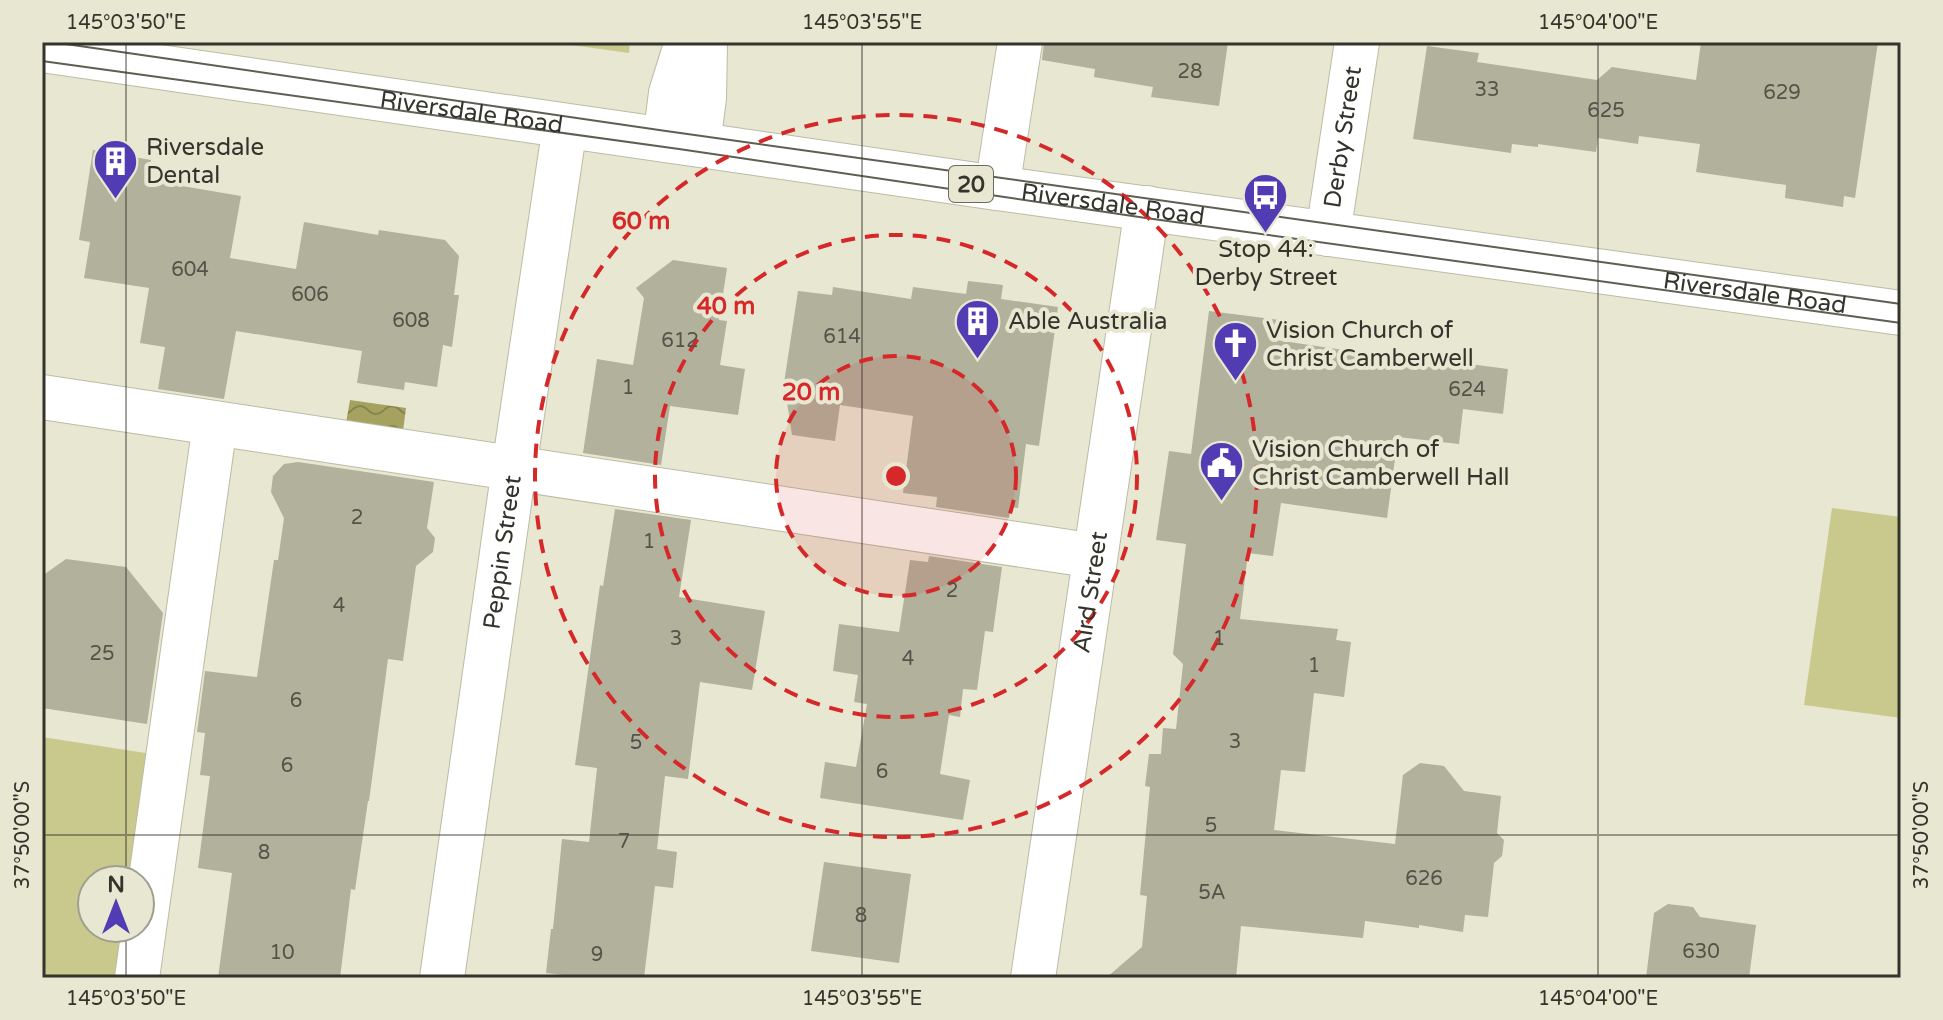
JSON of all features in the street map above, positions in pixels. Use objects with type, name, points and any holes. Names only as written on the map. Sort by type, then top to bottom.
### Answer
[{"type":"street","points":[[681,142],[671,93],[687,42]]},
{"type":"street","points":[[681,142],[704,98],[705,42]]},
{"type":"street","points":[[997,188],[1020,42]]},
{"type":"street","name":"Derby Street","points":[[1328,234],[1357,42]]},
{"type":"street","name":"Riversdale Road","points":[[42,50],[997,188],[1901,313]]},
{"type":"street","name":"Peppin Street","points":[[442,978],[565,126]]},
{"type":"street","name":"Aird Street","points":[[1033,978],[1147,208]]},
{"type":"street","points":[[42,397],[1095,556]]},
{"type":"street","points":[[137,978],[215,424]]},
{"type":"shaded area","points":[[550,42],[630,42],[629,53]]},
{"type":"shaded area","points":[[1832,508],[1901,517],[1901,718],[1804,705]]},
{"type":"shaded area","points":[[42,737],[165,756],[143,864],[76,864],[76,944],[137,944],[132,978],[42,978]]},
{"type":"water","points":[[350,400],[406,408],[403,431],[346,423]]},
{"type":"building","points":[[1044,42],[1228,42],[1219,106],[1151,97],[1153,87],[1094,77],[1095,69],[1042,60]]},
{"type":"building","points":[[1701,42],[1878,42],[1855,198],[1844,196],[1843,207],[1785,198],[1786,185],[1696,172],[1700,144],[1639,136],[1638,144],[1598,138],[1596,152],[1538,144],[1538,147],[1512,144],[1511,153],[1413,139],[1427,46],[1479,53],[1477,62],[1597,80],[1612,67],[1696,80]]},
{"type":"building","points":[[93,150],[151,160],[147,180],[241,196],[230,258],[296,269],[304,222],[378,235],[379,230],[445,240],[459,256],[454,295],[459,295],[452,347],[443,345],[437,387],[405,382],[404,390],[357,383],[362,351],[236,331],[224,399],[158,389],[165,347],[140,343],[149,288],[84,278],[90,242],[79,240]]},
{"type":"building","points":[[673,260],[727,268],[719,320],[727,321],[720,365],[745,369],[738,415],[670,406],[661,465],[583,453],[597,359],[633,365],[644,298],[636,288]]},
{"type":"building","name":"Able Australia","points":[[968,281],[1003,285],[1001,299],[1058,307],[1039,446],[1026,444],[1018,508],[1011,507],[1009,518],[936,507],[937,497],[903,493],[913,416],[840,405],[835,441],[792,435],[784,383],[798,291],[832,295],[833,287],[911,299],[913,287],[966,294]]},
{"type":"building","points":[[1209,311],[1279,320],[1276,340],[1357,352],[1356,357],[1430,367],[1431,359],[1508,369],[1503,414],[1463,409],[1459,444],[1398,437],[1387,518],[1281,503],[1273,556],[1248,553],[1240,619],[1338,629],[1336,640],[1351,642],[1344,697],[1314,693],[1305,772],[1281,770],[1274,830],[1395,844],[1403,775],[1420,763],[1444,766],[1464,791],[1501,796],[1497,833],[1504,840],[1502,856],[1494,863],[1488,917],[1465,915],[1463,932],[1365,921],[1363,938],[1241,926],[1236,978],[1106,978],[1142,947],[1147,896],[1140,895],[1150,787],[1145,786],[1149,754],[1161,754],[1163,728],[1176,729],[1183,664],[1173,654],[1186,544],[1156,540],[1169,451],[1191,454]]},
{"type":"building","points":[[298,462],[434,482],[427,528],[435,538],[433,552],[416,566],[403,661],[388,659],[340,978],[218,978],[232,873],[198,868],[210,776],[200,775],[205,733],[197,732],[205,671],[257,677],[274,560],[278,560],[284,518],[271,492],[273,476],[284,464]]},
{"type":"building","points":[[615,509],[691,520],[679,597],[765,611],[752,690],[700,682],[688,779],[665,776],[657,849],[677,852],[673,888],[655,886],[644,978],[589,978],[546,973],[562,839],[589,842],[597,768],[575,765],[600,585],[603,586]]},
{"type":"building","points":[[929,556],[1002,567],[993,632],[985,631],[977,690],[963,689],[960,717],[949,715],[940,774],[970,780],[963,820],[820,798],[825,762],[856,767],[867,704],[854,702],[858,675],[833,671],[839,624],[899,632],[910,560],[928,562]]},
{"type":"building","points":[[66,559],[126,567],[163,613],[147,724],[42,708],[42,576]]},
{"type":"building","points":[[824,862],[911,874],[899,963],[811,951]]},
{"type":"building","points":[[1668,904],[1693,907],[1700,917],[1756,925],[1749,978],[1646,978],[1654,913]]},
{"type":"tram line","points":[[52,42],[1901,304]]},
{"type":"tram line","points":[[42,61],[1901,323]]},
{"type":"place","name":"Riversdale Dental","points":[[115,200]]},
{"type":"place","name":"Stop 44: Derby Street","points":[[1266,234]]},
{"type":"place","name":"Able Australia","points":[[977,360]]},
{"type":"place","name":"Vision Church of Christ Camberwell","points":[[1235,383]]},
{"type":"place","name":"Vision Church of Christ Camberwell Hall","points":[[1221,502]]}]
